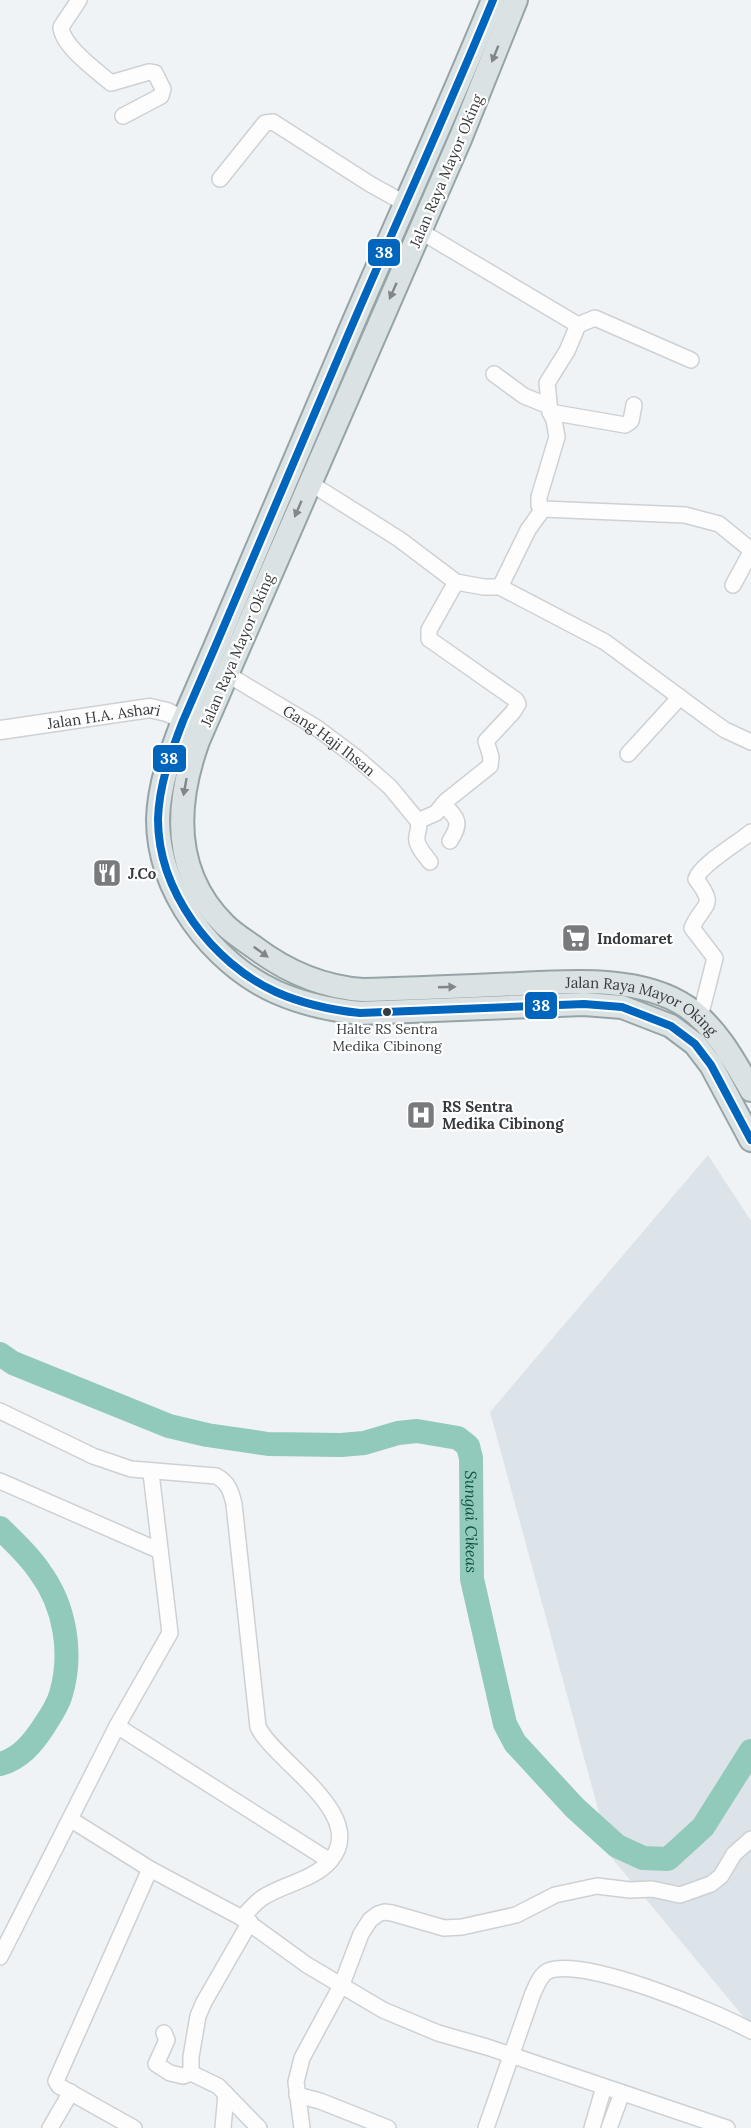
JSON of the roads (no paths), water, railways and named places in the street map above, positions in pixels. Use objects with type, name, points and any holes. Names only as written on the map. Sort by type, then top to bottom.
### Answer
[{"type":"main road","name":"Jalan Raya Mayor Oking","points":[[494,0],[406,204],[317,437],[193,725],[183,794],[182,827],[188,865],[201,892],[225,925],[266,957],[298,975],[344,989],[363,990],[571,983],[625,985],[640,988],[673,999],[700,1017],[717,1037],[751,1090]]},
{"type":"main road","name":"Jalan Raya Mayor Oking","points":[[516,0],[420,231],[317,437],[310,483],[227,674],[193,725],[171,752],[161,795],[158,818],[159,838],[166,870],[182,904],[203,934],[223,956],[251,978],[275,992],[301,1002],[360,1013],[562,1005],[622,1007],[670,1026],[695,1044],[711,1065],[751,1140]]},
{"type":"main road","points":[[457,88],[478,96]]},
{"type":"street","points":[[79,0],[61,27],[63,36],[75,51],[111,83],[149,72],[155,74],[163,89],[161,96],[123,117]]},
{"type":"street","points":[[220,179],[265,123],[273,122],[370,184],[406,204]]},
{"type":"street","points":[[420,231],[578,324]]},
{"type":"street","points":[[691,360],[595,318],[578,324],[567,351],[547,383],[549,409],[557,437],[539,505],[543,510],[685,515],[719,524],[751,551],[733,585]]},
{"type":"street","points":[[494,374],[524,396],[549,409],[625,425],[631,421],[634,405]]},
{"type":"street","points":[[310,483],[399,539],[456,582],[484,587],[500,587],[605,642],[725,730],[751,742]]},
{"type":"street","points":[[500,587],[528,530],[543,510]]},
{"type":"street","points":[[430,862],[417,842],[416,837],[420,828],[418,821],[436,813],[443,804],[490,766],[491,757],[486,741],[518,704],[516,700],[429,639],[429,630],[456,582]]},
{"type":"street","name":"Gang Haji Ihsan","points":[[227,674],[317,728],[358,759],[390,787],[418,821]]},
{"type":"street","points":[[628,754],[680,697]]},
{"type":"street","name":"Jalan H.A. Ashari","points":[[0,730],[150,708],[167,712],[193,725]]},
{"type":"street","points":[[443,804],[457,821],[458,828],[450,840]]},
{"type":"street","points":[[700,1017],[715,958],[692,928],[708,903],[708,897],[696,879],[699,872],[751,832]]},
{"type":"street","points":[[0,1411],[93,1456],[130,1470],[216,1476],[228,1485],[234,1504],[258,1727],[269,1744],[326,1800],[334,1815],[339,1836],[336,1850],[330,1861],[311,1876],[262,1899],[246,1920],[198,2016],[190,2073]]},
{"type":"street","points":[[0,1957],[117,1726],[170,1633],[151,1473]]},
{"type":"street","points":[[0,1481],[160,1551]]},
{"type":"street","points":[[117,1726],[330,1861]]},
{"type":"street","points":[[70,1819],[150,1869],[246,1920],[307,1965],[383,2010],[438,2033],[622,2093],[705,2125],[727,2128]]},
{"type":"street","points":[[302,2128],[296,2082],[302,2058],[342,1984],[361,1934],[370,1920],[384,1912],[444,1928],[462,1927],[516,1915],[555,1895],[597,1886],[630,1890],[652,1889],[680,1895],[711,1884],[721,1876],[734,1854],[750,1842]]},
{"type":"street","points":[[134,2128],[59,2086],[56,2081],[150,1869]]},
{"type":"street","points":[[486,2128],[533,1993],[546,1972],[560,1968],[574,1969],[643,1986],[686,2001],[751,2031]]},
{"type":"street","points":[[164,2033],[167,2040],[156,2064],[170,2073],[183,2076],[190,2073],[218,2086],[259,2128]]},
{"type":"street","points":[[592,2128],[604,2087]]},
{"type":"street","points":[[50,2128],[71,2092]]},
{"type":"street","points":[[609,2128],[622,2093]]},
{"type":"street","points":[[223,2128],[226,2094]]},
{"type":"street","points":[[297,2095],[320,2101],[387,2128]]},
{"type":"waterway","name":"Sungai Cikeas","points":[[0,1354],[13,1363],[169,1426],[207,1435],[268,1444],[341,1445],[364,1443],[398,1433],[417,1431],[458,1438],[468,1446],[471,1458],[472,1579],[505,1724],[515,1743],[575,1808],[617,1846],[643,1858],[668,1859],[703,1827],[751,1751]]},
{"type":"waterway","name":"Sungai Cikeas","points":[[0,1528],[31,1560],[49,1585],[61,1615],[66,1646],[65,1678],[54,1711],[25,1750],[0,1764]]},
{"type":"place","name":"J.Co","points":[[107,873]]},
{"type":"place","name":"Indomaret","points":[[576,938]]},
{"type":"place","name":"Halte RS Sentra Medika Cibinong","points":[[387,1012]]},
{"type":"place","name":"RS Sentra Medika Cibinong","points":[[421,1115]]}]
